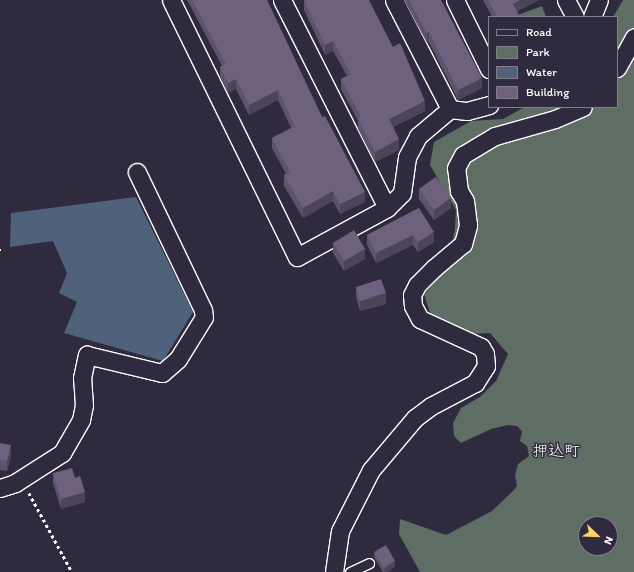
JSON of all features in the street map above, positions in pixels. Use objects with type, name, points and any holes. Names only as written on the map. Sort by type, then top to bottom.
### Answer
[{"type":"street","points":[[171,0],[297,257],[387,208],[402,193],[407,157],[418,136],[450,109],[467,111],[488,105]]},
{"type":"street","points":[[282,0],[387,208]]},
{"type":"street","points":[[394,0],[450,109]]},
{"type":"street","points":[[455,0],[488,67]]},
{"type":"street","points":[[566,0],[574,16]]},
{"type":"street","points":[[592,16],[599,0]]},
{"type":"street","points":[[618,66],[634,37]]},
{"type":"street","points":[[334,572],[340,531],[371,470],[415,418],[431,406],[475,383],[486,366],[486,354],[481,347],[420,319],[413,306],[412,295],[417,285],[434,268],[463,244],[468,225],[456,168],[463,155],[495,136],[555,119],[581,108]]},
{"type":"street","points":[[0,488],[20,479],[62,453],[81,420],[84,405],[82,378],[87,355],[162,373],[178,359],[204,317],[203,310],[137,172]]},
{"type":"lane","points":[[350,572],[369,562]]},
{"type":"path","points":[[20,479],[72,572]]},
{"type":"green space","points":[[623,0],[634,0],[634,572],[420,572],[399,534],[400,519],[446,535],[492,511],[517,486],[515,475],[518,464],[529,456],[527,446],[520,441],[522,431],[517,426],[508,425],[491,429],[461,443],[454,436],[453,423],[461,408],[480,397],[496,381],[508,354],[490,333],[469,334],[430,313],[424,294],[448,267],[455,228],[456,210],[430,165],[434,142],[471,121],[503,119],[523,108],[618,108],[618,16],[614,16]]},
{"type":"green space","points":[[542,6],[546,16],[518,16]]},
{"type":"water","points":[[136,197],[193,312],[163,361],[64,333],[77,302],[59,293],[67,273],[53,241],[10,247],[11,213]]},
{"type":"building","points":[[192,0],[267,0],[322,117],[325,116],[365,192],[340,204],[333,191],[303,208],[284,175],[290,172],[272,138],[295,126],[278,90],[249,105],[236,79],[228,83],[220,67],[226,64]]},
{"type":"building","points":[[304,0],[369,0],[393,47],[400,43],[425,101],[389,119],[399,139],[375,152],[358,118],[361,117],[341,79],[351,74],[333,41],[325,45]]},
{"type":"building","points":[[409,0],[441,0],[482,78],[458,90],[429,32],[427,33]]},
{"type":"building","points":[[488,0],[520,0],[513,4],[519,16],[496,16]]},
{"type":"building","points":[[436,177],[451,198],[434,210],[419,189]]},
{"type":"building","points":[[419,208],[434,232],[418,242],[413,235],[376,253],[367,235]]},
{"type":"building","points":[[354,230],[365,249],[344,261],[333,243]]},
{"type":"building","points":[[381,279],[386,293],[360,301],[356,287]]},
{"type":"building","points":[[0,443],[11,445],[7,461],[0,460]]},
{"type":"building","points":[[72,468],[75,478],[80,476],[85,492],[61,499],[53,473]]},
{"type":"building","points":[[386,545],[395,561],[384,568],[374,552]]},
{"type":"district","name":"押込町","points":[[556,451]]}]
